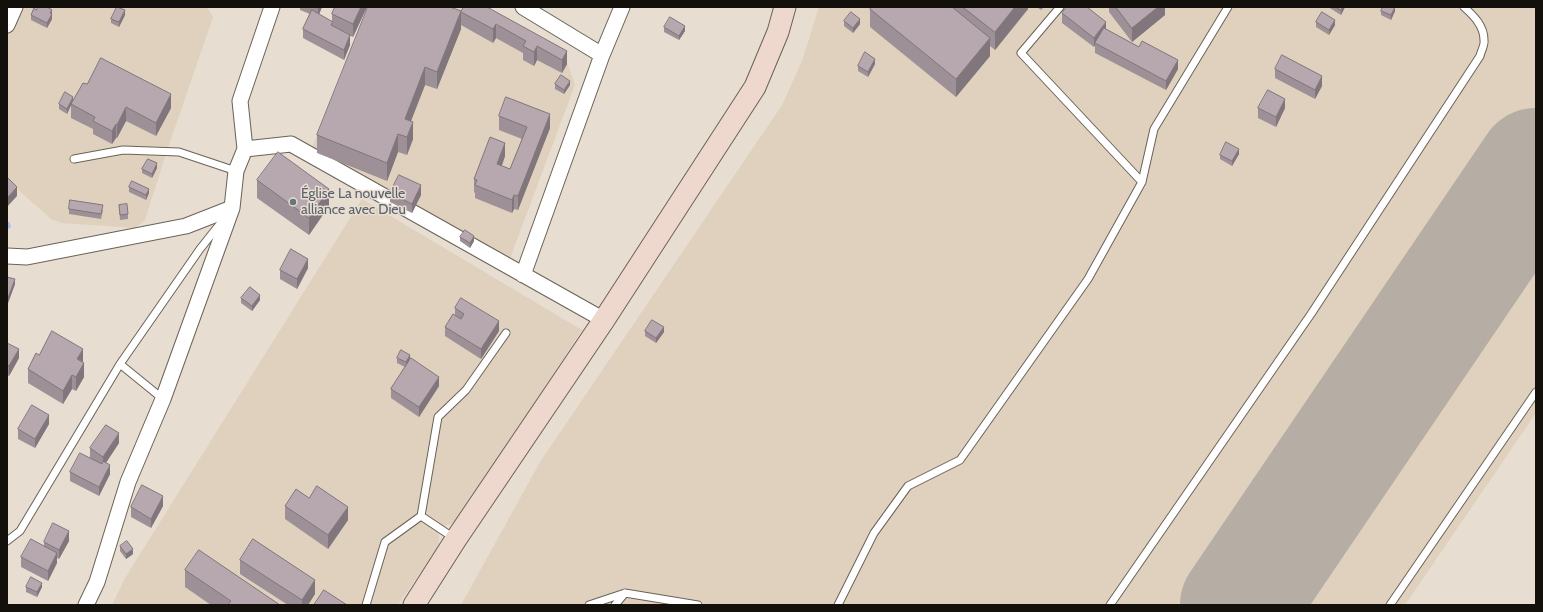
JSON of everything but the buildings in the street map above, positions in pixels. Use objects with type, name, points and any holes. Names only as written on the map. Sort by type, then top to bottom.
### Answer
[{"type":"street","points":[[7,25],[15,7]]},
{"type":"street","points":[[86,605],[96,582],[128,482],[163,399],[232,208],[236,171],[244,149],[240,101],[271,7]]},
{"type":"street","points":[[523,7],[602,55]]},
{"type":"street","points":[[523,275],[602,55],[622,7]]},
{"type":"street","points":[[414,605],[456,539],[604,320],[755,87],[778,32],[785,7]]},
{"type":"street","points":[[244,149],[291,144],[604,320]]},
{"type":"street","points":[[7,256],[27,257],[186,226],[232,208]]},
{"type":"lane","points":[[1060,7],[1021,52],[1142,182]]},
{"type":"lane","points":[[838,605],[874,533],[908,486],[960,460],[1088,279],[1142,182],[1154,129],[1228,7]]},
{"type":"lane","points":[[1110,605],[1311,314],[1480,56],[1485,41],[1482,28],[1476,18],[1464,7]]},
{"type":"lane","points":[[74,159],[124,150],[179,152],[236,171]]},
{"type":"lane","points":[[7,541],[20,531],[120,364],[200,249],[232,208]]},
{"type":"lane","points":[[366,605],[385,542],[421,516],[438,417],[466,390],[506,333]]},
{"type":"lane","points":[[120,364],[163,399]]},
{"type":"lane","points":[[1390,605],[1536,392]]},
{"type":"lane","points":[[421,516],[456,539]]},
{"type":"lane","points":[[615,605],[625,593]]},
{"type":"lane","points":[[589,605],[625,593],[698,605]]},
{"type":"shaded area","points":[[12,7],[207,7],[213,17],[145,220],[135,228],[61,223],[51,219],[7,180],[7,20]]},
{"type":"shaded area","points":[[370,7],[471,7],[567,62],[575,85],[509,261],[308,157]]},
{"type":"shaded area","points":[[819,7],[1536,7],[1536,413],[1405,605],[461,605],[540,462],[782,105],[802,61]]},
{"type":"shaded area","points":[[362,199],[582,330],[465,511],[454,523],[439,528],[439,545],[398,605],[112,605],[125,578]]},
{"type":"runway","points":[[1239,605],[1536,167]]},
{"type":"place","name":"Église La nouvelle alliance avec Dieu","points":[[293,202]]}]
